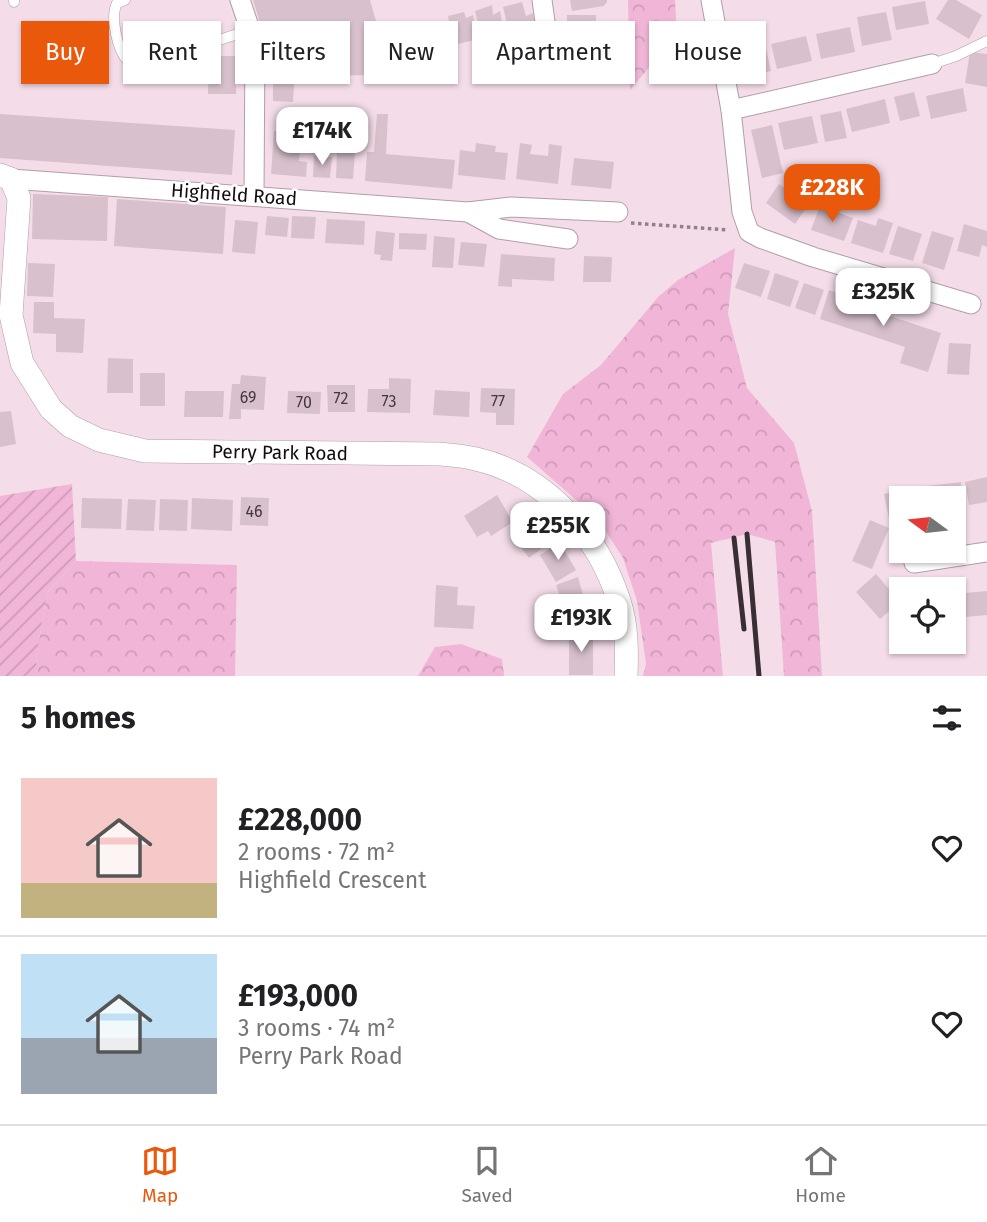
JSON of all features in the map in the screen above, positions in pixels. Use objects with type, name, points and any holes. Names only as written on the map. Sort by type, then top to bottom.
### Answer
[{"type":"street","points":[[240,0],[247,21]]},
{"type":"street","points":[[542,0],[545,21]]},
{"type":"street","points":[[711,0],[731,110],[742,212],[749,232],[813,257],[971,304]]},
{"type":"street","points":[[731,110],[932,64]]},
{"type":"street","points":[[254,195],[255,84]]},
{"type":"street","name":"Highfield Road","points":[[5,177],[468,212]]},
{"type":"street","name":"Perry Park Road","points":[[5,177],[19,198],[11,315],[22,363],[51,409],[70,426],[99,440],[145,451],[439,454],[477,459],[519,476],[561,506],[597,553],[619,602],[626,635],[626,676]]},
{"type":"street","points":[[468,212],[511,207],[618,212]]},
{"type":"street","points":[[468,212],[499,229],[568,239]]},
{"type":"street","points":[[966,555],[987,552]]},
{"type":"lane","points":[[125,0],[117,3],[113,12],[123,55],[128,61],[212,52],[216,41],[235,35]]},
{"type":"lane","points":[[932,64],[987,41]]},
{"type":"green space","points":[[628,0],[675,0],[676,21],[649,21],[649,67],[630,90],[630,84],[635,84],[635,21],[628,21]]},
{"type":"green space","points":[[735,248],[728,314],[747,388],[794,443],[812,511],[822,676],[784,676],[775,542],[747,534],[711,543],[723,676],[643,676],[646,664],[637,601],[623,558],[598,519],[527,457],[563,394],[601,365],[658,297],[678,280]]},
{"type":"green space","points":[[72,484],[76,561],[47,593],[36,658],[38,676],[0,676],[0,496]]},
{"type":"green space","points":[[76,561],[237,565],[235,676],[38,676],[36,658],[47,593]]},
{"type":"green space","points":[[461,644],[502,659],[504,676],[418,676],[435,647]]},
{"type":"building","points":[[253,0],[370,0],[376,21],[364,21],[364,75],[350,75],[350,21],[259,21]]},
{"type":"building","points":[[570,0],[607,2],[604,6],[572,11]]},
{"type":"building","points":[[948,0],[956,0],[982,15],[969,39],[936,19]]},
{"type":"building","points":[[925,1],[929,24],[896,30],[892,7]]},
{"type":"building","points":[[522,2],[526,16],[533,13],[535,21],[506,21],[503,7]]},
{"type":"building","points":[[492,5],[493,15],[500,11],[502,21],[477,21],[475,11]]},
{"type":"building","points":[[464,12],[466,18],[473,15],[472,40],[458,44],[458,21],[449,21],[448,16]]},
{"type":"building","points":[[886,12],[892,40],[862,46],[857,17]]},
{"type":"building","points":[[567,15],[596,15],[596,21],[567,21]]},
{"type":"building","points":[[850,27],[855,52],[821,59],[816,34]]},
{"type":"building","points":[[806,36],[812,61],[777,69],[771,44]]},
{"type":"building","points":[[766,48],[771,71],[766,72]]},
{"type":"building","points":[[970,52],[987,54],[987,87],[965,83]]},
{"type":"building","points":[[221,56],[235,56],[236,94],[208,94],[208,84],[221,84]]},
{"type":"building","points":[[273,84],[294,84],[293,102],[273,101]]},
{"type":"building","points":[[963,88],[967,111],[931,119],[926,96]]},
{"type":"building","points":[[914,92],[920,116],[900,121],[894,97]]},
{"type":"building","points":[[885,99],[890,123],[852,132],[846,109]]},
{"type":"building","points":[[325,109],[337,110],[334,147],[322,146]]},
{"type":"building","points":[[841,111],[847,138],[825,142],[820,115]]},
{"type":"building","points":[[0,114],[235,130],[232,175],[0,158]]},
{"type":"building","points":[[377,114],[388,114],[386,154],[455,160],[452,189],[365,181],[367,152],[374,152]]},
{"type":"building","points":[[812,116],[818,143],[784,150],[778,123]]},
{"type":"building","points":[[772,125],[783,173],[762,178],[751,130]]},
{"type":"building","points":[[274,131],[292,132],[291,141],[301,142],[299,161],[307,162],[306,177],[271,174]]},
{"type":"building","points":[[476,143],[496,146],[495,152],[508,153],[505,180],[458,175],[460,150],[475,152]]},
{"type":"building","points":[[520,143],[532,145],[530,154],[548,156],[549,144],[562,146],[558,184],[516,179]]},
{"type":"building","points":[[337,152],[355,153],[353,179],[336,178]]},
{"type":"building","points":[[314,156],[332,157],[330,178],[313,177]]},
{"type":"building","points":[[574,158],[614,162],[611,189],[571,185]]},
{"type":"building","points":[[779,184],[808,205],[795,224],[766,203]]},
{"type":"building","points":[[33,194],[108,197],[107,241],[32,239]]},
{"type":"building","points":[[117,199],[226,207],[223,254],[114,246]]},
{"type":"building","points":[[820,206],[853,218],[844,241],[811,230]]},
{"type":"building","points":[[267,216],[289,218],[287,237],[265,235]]},
{"type":"building","points":[[292,216],[316,217],[314,239],[291,238]]},
{"type":"building","points":[[878,218],[893,223],[883,253],[851,243],[858,220],[876,226]]},
{"type":"building","points":[[327,219],[365,221],[364,245],[325,243]]},
{"type":"building","points":[[235,220],[258,222],[255,254],[232,252]]},
{"type":"building","points":[[964,224],[987,231],[987,247],[982,245],[979,257],[957,251]]},
{"type":"building","points":[[898,226],[922,234],[913,261],[889,254]]},
{"type":"building","points":[[376,231],[395,233],[392,261],[380,260],[381,255],[374,254]]},
{"type":"building","points":[[932,231],[954,238],[944,270],[922,263]]},
{"type":"building","points":[[399,233],[427,234],[426,250],[399,249]]},
{"type":"building","points":[[434,236],[455,238],[453,268],[432,267]]},
{"type":"building","points":[[461,242],[487,244],[484,267],[458,265]]},
{"type":"building","points":[[501,254],[555,258],[554,281],[512,279],[512,287],[498,286]]},
{"type":"building","points":[[584,256],[612,257],[611,282],[583,282]]},
{"type":"building","points":[[28,263],[55,264],[53,297],[27,296]]},
{"type":"building","points":[[744,263],[770,271],[761,297],[735,288]]},
{"type":"building","points":[[775,273],[799,281],[790,307],[767,299]]},
{"type":"building","points":[[804,283],[824,290],[815,315],[795,308]]},
{"type":"building","points":[[829,290],[886,309],[884,314],[941,333],[928,372],[900,363],[905,347],[820,319]]},
{"type":"building","points":[[34,302],[54,302],[54,318],[85,319],[83,353],[56,352],[56,334],[33,333]]},
{"type":"building","points":[[949,343],[971,344],[969,375],[947,374]]},
{"type":"building","points":[[108,358],[133,359],[133,393],[107,393]]},
{"type":"building","points":[[140,373],[165,373],[165,406],[140,406]]},
{"type":"building","points":[[241,375],[266,377],[264,410],[241,409],[241,419],[229,419],[232,384],[240,384]]},
{"type":"building","points":[[389,378],[411,379],[410,413],[367,412],[368,389],[389,389]]},
{"type":"building","points":[[327,385],[355,385],[355,412],[328,412]]},
{"type":"building","points":[[481,388],[515,389],[514,425],[496,425],[496,413],[480,412]]},
{"type":"building","points":[[435,390],[470,392],[469,417],[433,415]]},
{"type":"building","points":[[185,391],[224,391],[223,417],[184,417]]},
{"type":"building","points":[[288,391],[321,392],[320,414],[287,413]]},
{"type":"building","points":[[11,411],[16,444],[0,447],[0,412]]},
{"type":"building","points":[[987,477],[987,502],[969,505],[965,482]]},
{"type":"building","points":[[961,482],[962,486],[927,486]]},
{"type":"building","points":[[889,493],[889,519],[884,494]]},
{"type":"building","points":[[497,495],[513,522],[491,536],[488,531],[477,537],[464,516]]},
{"type":"building","points":[[241,497],[269,498],[268,526],[240,525]]},
{"type":"building","points":[[82,498],[122,499],[121,529],[81,528]]},
{"type":"building","points":[[192,498],[233,500],[232,531],[191,529]]},
{"type":"building","points":[[128,499],[156,500],[154,531],[126,530]]},
{"type":"building","points":[[160,499],[188,500],[187,531],[159,530]]},
{"type":"building","points":[[870,520],[889,528],[872,569],[852,561]]},
{"type":"building","points":[[530,524],[546,545],[529,558],[513,537]]},
{"type":"building","points":[[560,543],[576,570],[556,582],[540,555]]},
{"type":"building","points":[[876,574],[889,589],[889,611],[880,619],[856,592]]},
{"type":"building","points":[[578,577],[591,624],[567,629],[567,624],[557,626],[550,616],[553,607],[563,606],[556,585]]},
{"type":"building","points":[[436,585],[458,587],[457,605],[475,606],[473,629],[434,627]]},
{"type":"building","points":[[987,591],[987,615],[966,617],[966,593]]},
{"type":"building","points":[[569,633],[593,633],[593,675],[569,675]]},
{"type":"railway","points":[[747,534],[759,676]]},
{"type":"railway","points":[[734,538],[744,629]]}]
